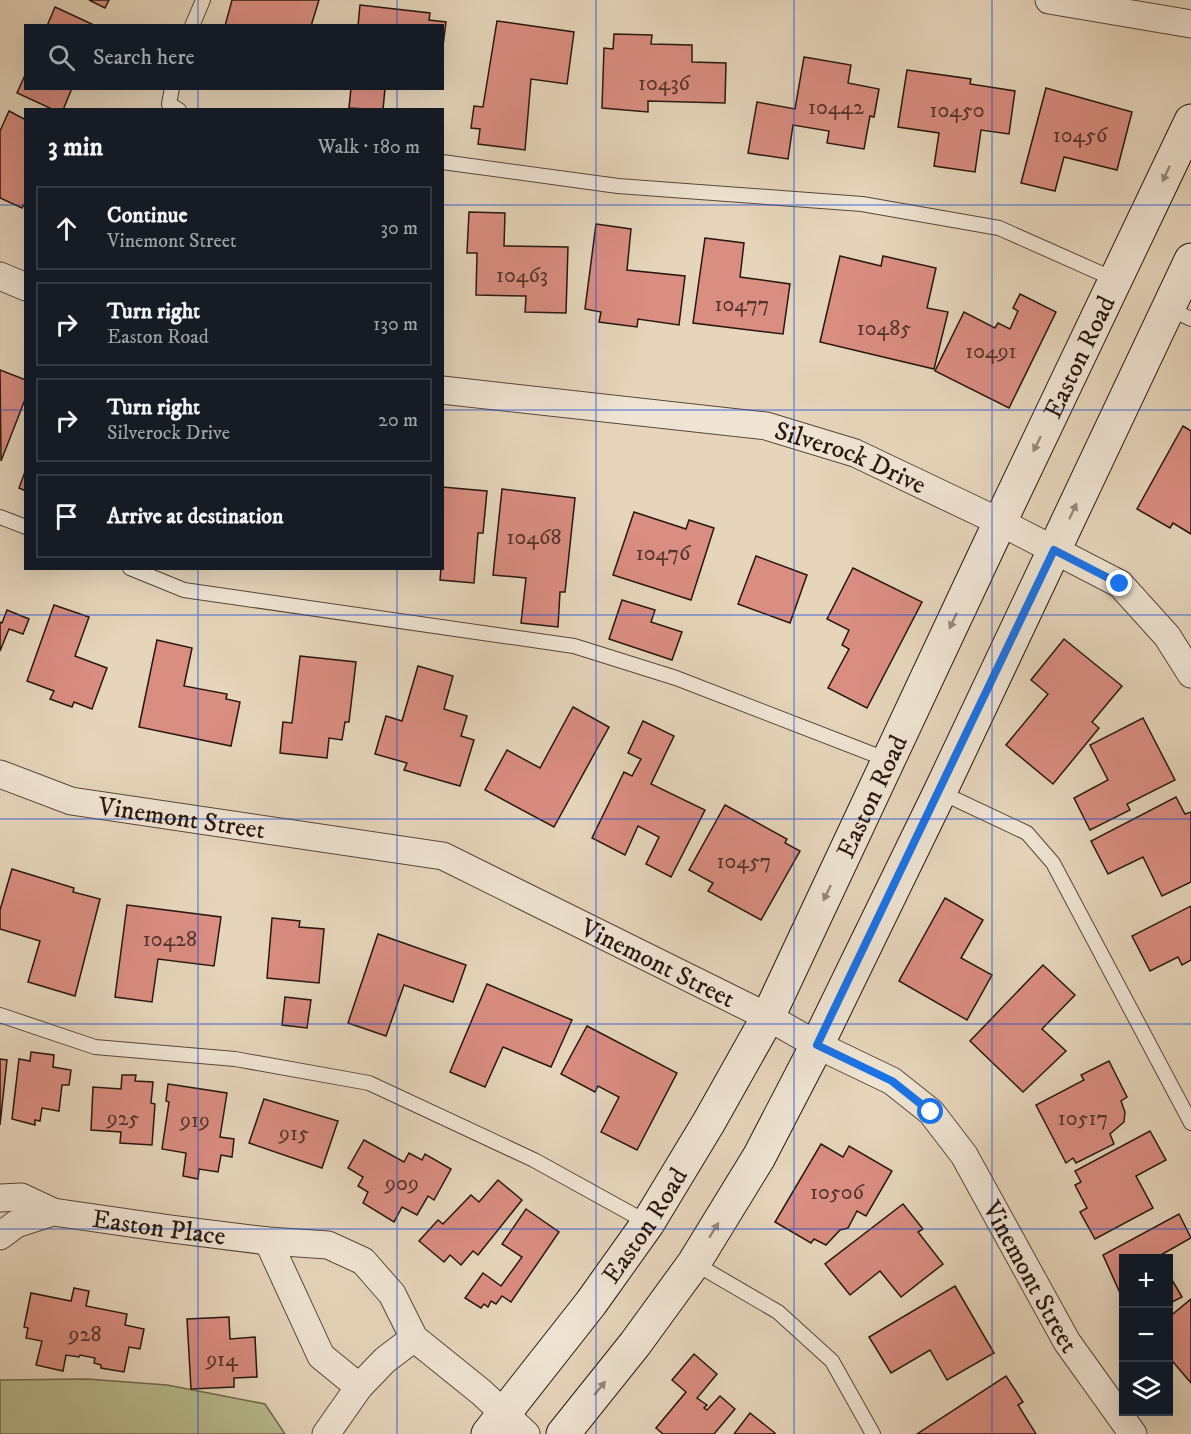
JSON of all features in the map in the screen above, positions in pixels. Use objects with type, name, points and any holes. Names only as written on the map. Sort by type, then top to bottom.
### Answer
[{"type":"main road","name":"Easton Road","points":[[506,1427],[648,1223],[709,1122],[768,1017],[1191,121]]},
{"type":"main road","points":[[563,1434],[635,1344],[694,1263],[759,1157],[817,1045],[940,792],[1054,550],[1180,314],[1191,260]]},
{"type":"street","points":[[1049,0],[1191,24]]},
{"type":"street","points":[[0,276],[24,286]]},
{"type":"street","name":"Silverock Drive","points":[[444,390],[766,426],[855,453],[1000,522],[1120,584],[1167,636],[1191,674]]},
{"type":"street","name":"Vinemont Street","points":[[0,774],[71,801],[443,856],[892,1081],[931,1112],[964,1155],[1068,1342],[1132,1434]]},
{"type":"street","name":"Easton Place","points":[[0,1198],[21,1197],[53,1212],[268,1241],[328,1245],[363,1261],[392,1294],[414,1338],[506,1427]]},
{"type":"street","name":"Easton Place","points":[[0,1236],[16,1224],[53,1212]]},
{"type":"street","points":[[268,1241],[321,1356],[359,1387]]},
{"type":"street","points":[[326,1434],[359,1387],[386,1360],[414,1338]]},
{"type":"lane","points":[[193,24],[203,0]]},
{"type":"lane","points":[[172,90],[170,104],[176,108]]},
{"type":"lane","points":[[444,162],[618,186],[862,204],[999,228],[1116,280]]},
{"type":"lane","points":[[0,517],[24,526]]},
{"type":"lane","points":[[135,570],[184,590],[574,646],[676,678],[888,760]]},
{"type":"lane","points":[[940,792],[1027,833],[1053,863],[1191,1123]]},
{"type":"lane","points":[[0,1015],[95,1047],[236,1059],[369,1083],[534,1160],[648,1223]]},
{"type":"lane","points":[[694,1263],[778,1312],[832,1361],[873,1434]]},
{"type":"green space","points":[[87,1379],[167,1385],[265,1404],[285,1434],[0,1434],[0,1380]]},
{"type":"building","points":[[89,0],[109,0],[105,8]]},
{"type":"building","points":[[232,0],[319,0],[312,24],[226,24]]},
{"type":"building","points":[[360,5],[430,13],[429,20],[446,22],[444,38],[444,24],[358,24]]},
{"type":"building","points":[[55,7],[92,24],[48,24]]},
{"type":"building","points":[[497,21],[574,32],[567,84],[531,79],[525,150],[478,144],[480,129],[471,128],[474,106],[483,107]]},
{"type":"building","points":[[614,34],[652,35],[651,44],[692,45],[692,62],[726,63],[725,103],[648,101],[648,112],[602,108],[604,48],[613,49]]},
{"type":"building","points":[[804,57],[851,65],[848,83],[879,89],[874,117],[870,116],[864,149],[827,143],[829,131],[793,125],[788,159],[748,153],[757,102],[795,109]]},
{"type":"building","points":[[907,70],[971,79],[970,84],[1015,91],[1009,134],[981,130],[975,172],[934,166],[939,133],[898,127]]},
{"type":"building","points":[[24,77],[24,90],[71,90],[64,108],[50,108],[17,93]]},
{"type":"building","points":[[1046,88],[1132,112],[1117,170],[1064,157],[1055,191],[1021,183]]},
{"type":"building","points":[[351,90],[385,90],[383,108],[349,108]]},
{"type":"building","points":[[9,111],[24,119],[24,204],[22,208],[0,198],[0,131]]},
{"type":"building","points":[[469,212],[505,213],[504,246],[568,247],[566,313],[525,312],[526,296],[476,295],[477,253],[467,253]]},
{"type":"building","points":[[596,224],[631,229],[627,270],[685,276],[679,325],[638,319],[637,327],[599,322],[601,312],[585,309]]},
{"type":"building","points":[[705,238],[744,243],[740,277],[790,284],[783,334],[693,323]]},
{"type":"building","points":[[840,256],[881,266],[883,256],[936,268],[927,308],[948,312],[934,369],[820,342]]},
{"type":"building","points":[[1020,294],[1056,312],[1009,408],[935,371],[964,312],[995,328],[998,323],[1010,329],[1018,311],[1013,308]]},
{"type":"building","points":[[0,370],[24,379],[24,402],[1,461]]},
{"type":"building","points":[[1183,426],[1191,431],[1191,534],[1173,523],[1170,528],[1137,509]]},
{"type":"building","points":[[24,474],[24,490],[19,488]]},
{"type":"building","points":[[444,487],[487,491],[483,533],[478,533],[474,583],[440,580],[441,570],[444,570]]},
{"type":"building","points":[[502,489],[575,498],[565,592],[560,592],[558,627],[521,623],[526,578],[493,575]]},
{"type":"building","points":[[634,512],[686,529],[689,520],[714,528],[691,600],[613,575]]},
{"type":"building","points":[[756,556],[807,575],[790,623],[738,604]]},
{"type":"building","points":[[853,568],[922,602],[867,708],[828,688],[849,649],[842,645],[849,630],[827,619]]},
{"type":"building","points":[[622,600],[655,610],[651,622],[682,632],[672,660],[609,639]]},
{"type":"building","points":[[54,605],[89,617],[75,656],[107,668],[92,709],[74,702],[72,707],[50,699],[54,691],[27,681]]},
{"type":"building","points":[[7,610],[29,619],[23,634],[9,629],[0,651],[0,622],[2,623]]},
{"type":"building","points":[[1064,639],[1122,686],[1092,722],[1099,728],[1053,784],[1006,745],[1048,694],[1031,680]]},
{"type":"building","points":[[157,640],[192,648],[184,686],[227,694],[226,699],[240,702],[231,746],[139,727]]},
{"type":"building","points":[[300,656],[356,662],[349,722],[345,722],[342,740],[329,738],[327,758],[280,753],[283,722],[292,723]]},
{"type":"building","points":[[418,666],[453,676],[444,709],[467,716],[461,736],[474,740],[460,786],[404,770],[407,763],[375,754],[386,716],[402,721]]},
{"type":"building","points":[[573,707],[609,727],[554,827],[485,790],[507,750],[540,768]]},
{"type":"building","points":[[1143,718],[1175,780],[1127,804],[1130,810],[1090,830],[1074,798],[1108,780],[1090,745]]},
{"type":"building","points":[[643,721],[674,736],[651,784],[705,810],[671,877],[646,864],[659,837],[638,826],[625,855],[592,838],[624,772],[632,776],[641,759],[628,753]]},
{"type":"building","points":[[1176,797],[1185,814],[1191,812],[1191,882],[1162,896],[1143,857],[1108,874],[1091,841]]},
{"type":"building","points":[[725,805],[787,839],[785,843],[800,851],[761,920],[708,891],[713,883],[689,870]]},
{"type":"building","points":[[12,869],[74,888],[73,892],[100,899],[75,996],[28,982],[40,941],[0,929],[0,910]]},
{"type":"building","points":[[945,898],[983,920],[961,958],[992,975],[967,1020],[899,981]]},
{"type":"building","points":[[127,905],[221,917],[214,966],[158,959],[152,1002],[115,997]]},
{"type":"building","points":[[1191,906],[1191,960],[1182,965],[1178,957],[1150,971],[1132,936]]},
{"type":"building","points":[[272,918],[300,921],[299,927],[324,929],[319,983],[267,978]]},
{"type":"building","points":[[378,934],[466,965],[453,1002],[404,985],[386,1036],[348,1023]]},
{"type":"building","points":[[1043,965],[1075,995],[1042,1029],[1066,1051],[1023,1092],[970,1041]]},
{"type":"building","points":[[487,984],[572,1020],[551,1067],[503,1047],[485,1087],[450,1072]]},
{"type":"building","points":[[285,997],[311,1000],[307,1028],[282,1025]]},
{"type":"building","points":[[587,1026],[677,1073],[637,1150],[601,1132],[619,1097],[598,1086],[595,1092],[561,1074]]},
{"type":"building","points":[[31,1052],[54,1055],[53,1067],[71,1070],[69,1085],[62,1085],[59,1111],[42,1108],[40,1121],[35,1120],[35,1125],[12,1119],[19,1059],[30,1061]]},
{"type":"building","points":[[0,1059],[7,1060],[0,1125]]},
{"type":"building","points":[[1109,1061],[1127,1097],[1121,1101],[1125,1112],[1124,1122],[1110,1134],[1114,1144],[1076,1163],[1073,1158],[1066,1163],[1036,1105],[1084,1080],[1081,1075]]},
{"type":"building","points":[[122,1075],[136,1075],[135,1081],[153,1082],[151,1103],[155,1104],[152,1145],[120,1143],[121,1132],[91,1130],[93,1087],[121,1089]]},
{"type":"building","points":[[168,1084],[227,1093],[220,1137],[234,1139],[232,1157],[221,1155],[218,1172],[199,1169],[198,1179],[183,1176],[186,1153],[162,1149],[169,1102],[166,1101]]},
{"type":"building","points":[[264,1099],[338,1121],[322,1168],[249,1143]]},
{"type":"building","points":[[1150,1131],[1166,1160],[1136,1176],[1153,1208],[1095,1239],[1080,1212],[1087,1208],[1075,1185],[1081,1182],[1075,1171]]},
{"type":"building","points":[[364,1140],[404,1162],[409,1153],[422,1160],[425,1154],[451,1169],[434,1200],[428,1196],[417,1215],[402,1207],[394,1222],[363,1203],[368,1192],[358,1186],[363,1177],[348,1168]]},
{"type":"building","points":[[821,1144],[843,1157],[849,1146],[892,1171],[866,1216],[857,1211],[848,1228],[840,1230],[826,1245],[814,1239],[811,1243],[775,1222]]},
{"type":"building","points":[[498,1180],[522,1200],[478,1255],[473,1251],[461,1265],[450,1255],[444,1262],[419,1241],[438,1220],[443,1224],[471,1195],[479,1202]]},
{"type":"building","points":[[903,1204],[923,1229],[918,1232],[943,1264],[901,1297],[880,1271],[850,1295],[825,1264]]},
{"type":"building","points":[[526,1209],[559,1232],[511,1302],[502,1296],[496,1304],[491,1301],[488,1307],[484,1304],[481,1308],[465,1298],[483,1273],[501,1286],[522,1257],[502,1244]]},
{"type":"building","points":[[1179,1214],[1191,1238],[1163,1254],[1119,1254],[1119,1291],[1103,1255]]},
{"type":"building","points":[[1173,1282],[1182,1297],[1173,1302]]},
{"type":"building","points":[[955,1286],[994,1353],[947,1380],[930,1350],[891,1373],[869,1337]]},
{"type":"building","points":[[74,1288],[89,1291],[86,1306],[127,1314],[125,1325],[144,1329],[140,1349],[129,1347],[124,1372],[101,1368],[101,1365],[94,1363],[95,1358],[80,1355],[79,1357],[66,1355],[63,1371],[36,1365],[42,1341],[26,1338],[28,1328],[24,1327],[31,1293],[71,1301]]},
{"type":"building","points":[[1191,1299],[1191,1383],[1173,1362],[1173,1314]]},
{"type":"building","points":[[229,1317],[230,1339],[255,1337],[257,1377],[234,1378],[234,1387],[191,1389],[187,1319]]},
{"type":"building","points":[[694,1354],[717,1374],[697,1398],[707,1405],[704,1408],[707,1410],[720,1396],[735,1409],[714,1434],[663,1434],[656,1428],[686,1392],[672,1380]]},
{"type":"building","points":[[1006,1376],[1023,1402],[1018,1405],[1036,1434],[917,1434]]},
{"type":"building","points":[[750,1413],[775,1433],[775,1434],[734,1434]]},
{"type":"route","points":[[931,1112],[892,1081],[817,1045],[1054,550],[1120,584]]}]
